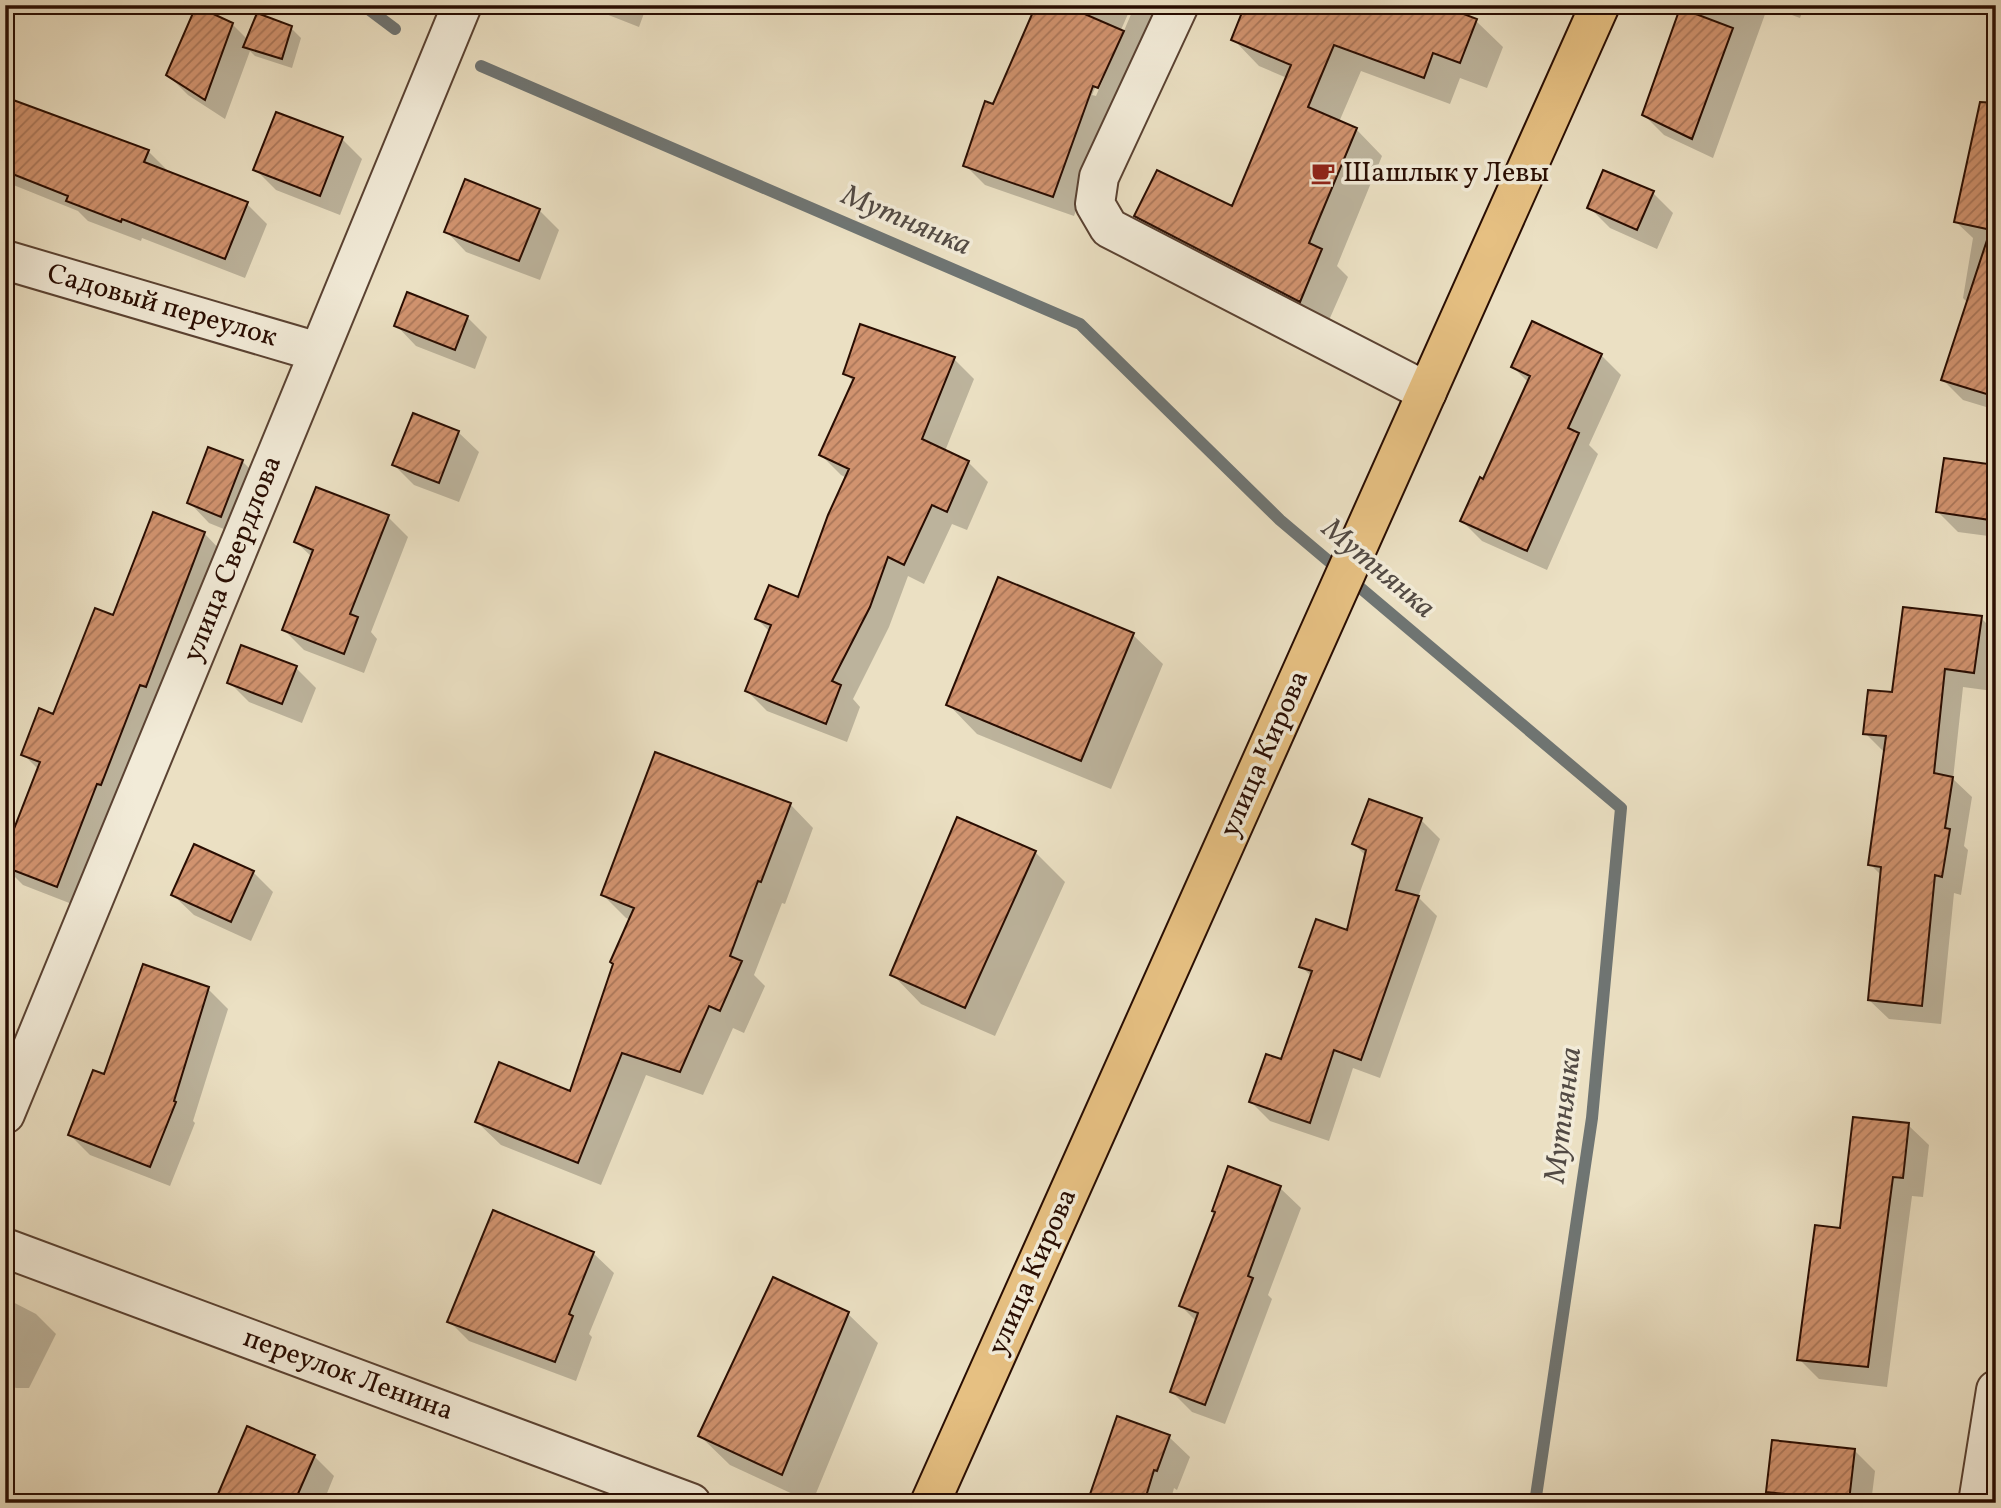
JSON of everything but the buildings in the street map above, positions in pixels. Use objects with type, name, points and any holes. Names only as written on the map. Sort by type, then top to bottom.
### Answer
[{"type":"main road","name":"улица Кирова","points":[[930,1503],[1600,5]]},
{"type":"street","name":"улица Свердлова","points":[[5,1114],[462,5]]},
{"type":"street","points":[[1180,5],[1099,177],[1096,204],[1109,228],[1427,392]]},
{"type":"street","name":"Садовый переулок","points":[[5,260],[318,352]]},
{"type":"street","name":"переулок Ленина","points":[[5,1248],[691,1503]]},
{"type":"street","points":[[1978,1503],[1996,1390]]},
{"type":"waterway","name":"Мутнянка","points":[[363,5],[395,29]]},
{"type":"waterway","name":"Мутнянка","points":[[481,66],[1080,324],[1280,520],[1621,808],[1592,1118],[1535,1503]]},
{"type":"place","name":"Шашлык у Левы","points":[[1323,173]]}]
